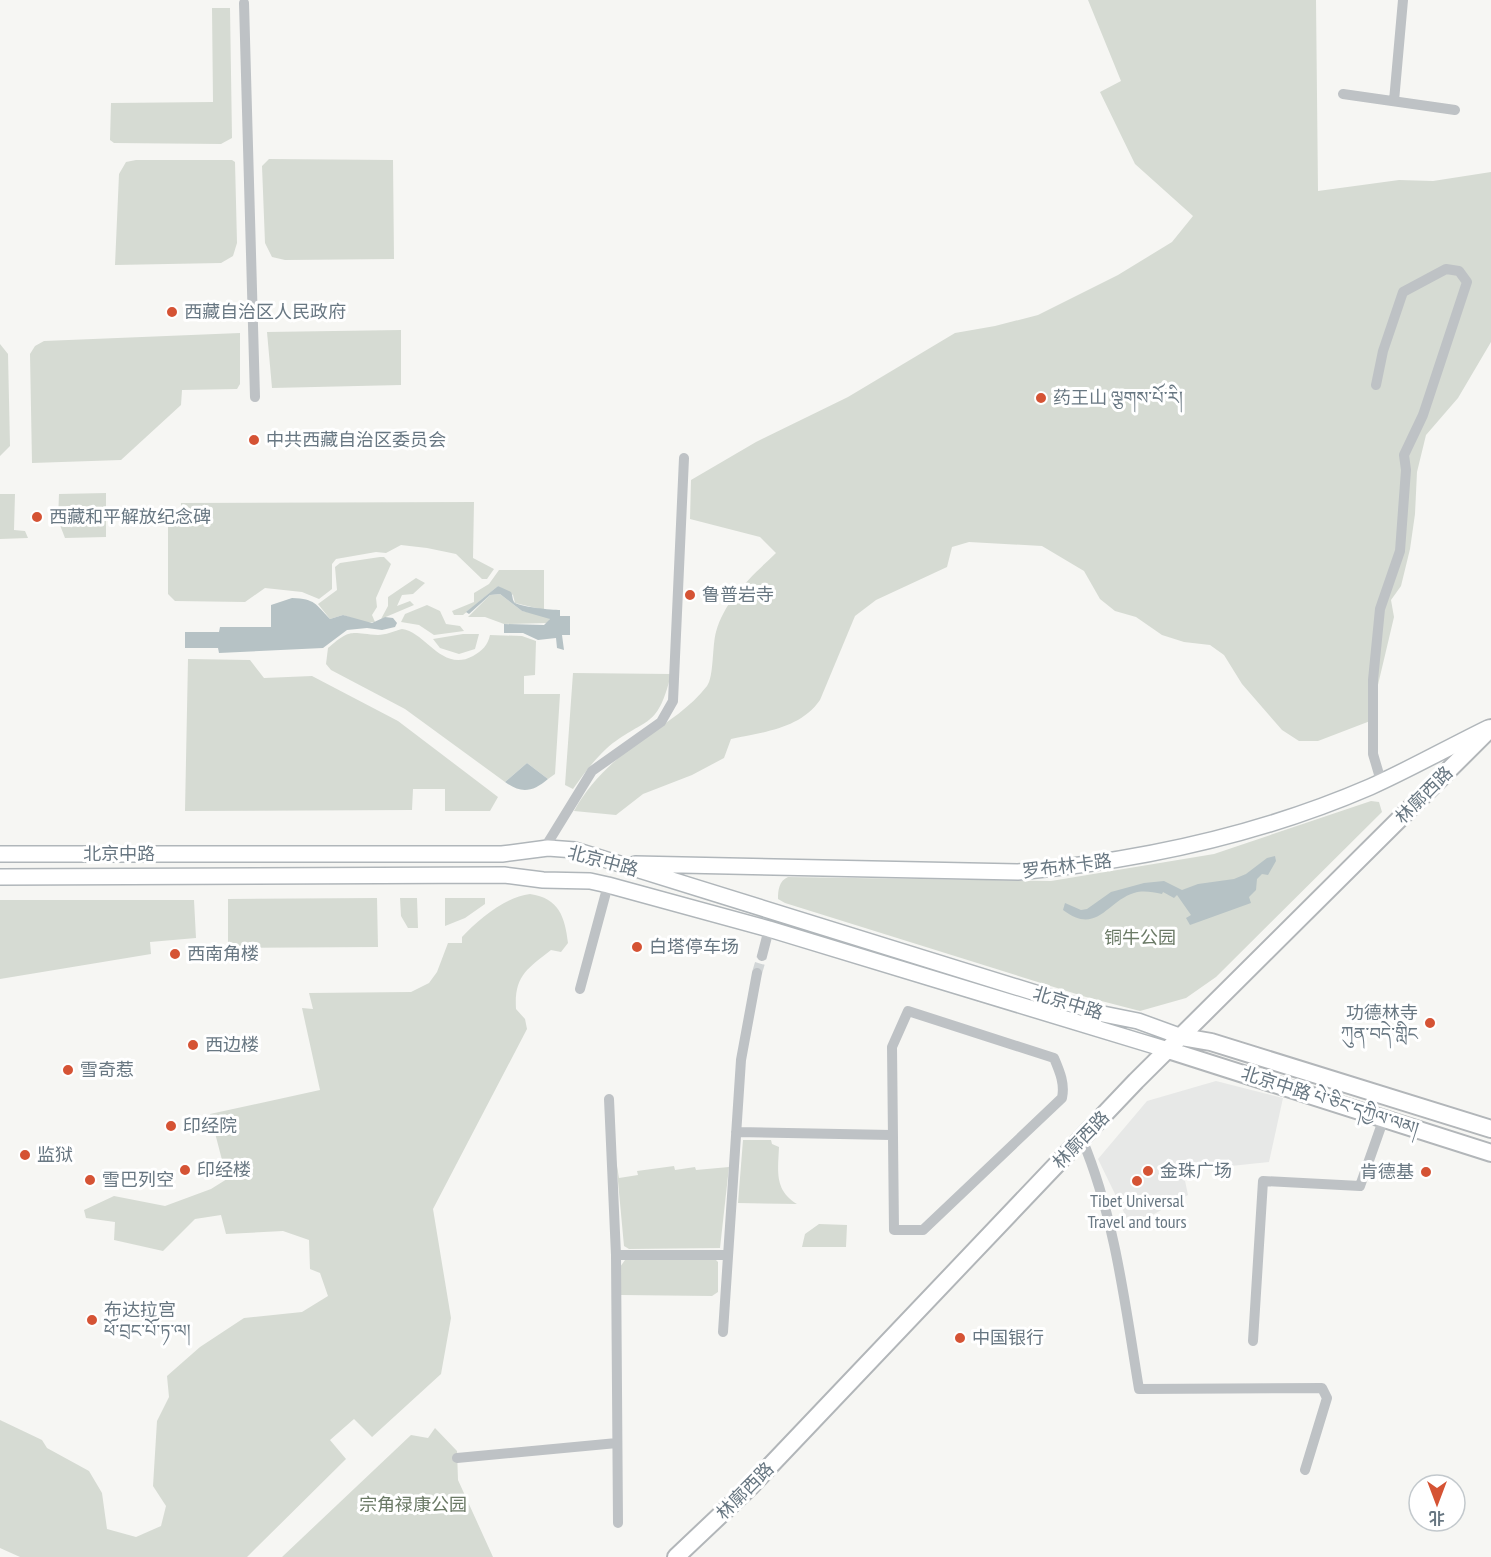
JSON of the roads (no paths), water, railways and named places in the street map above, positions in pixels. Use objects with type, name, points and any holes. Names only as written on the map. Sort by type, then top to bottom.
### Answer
[{"type":"main road","name":"罗布林卡路","points":[[617,862],[1018,872],[1074,867],[1208,841],[1288,818],[1381,781],[1491,727]]},
{"type":"main road","name":"林廓西路","points":[[676,1557],[750,1487],[1168,1050],[1491,727]]},
{"type":"main road","name":"北京中路","points":[[0,854],[502,854],[544,849],[575,850],[1103,1014],[1138,1021],[1182,1037]]},
{"type":"main road","name":"北京中路","points":[[0,877],[504,875],[543,880],[590,881],[769,929],[1168,1050]]},
{"type":"main road","name":"北京中路 པེ་ཅིང་དཀྱིལ་ལམ།","points":[[1182,1037],[1211,1042],[1491,1129]]},
{"type":"main road","name":"北京中路 པེ་ཅིང་དཀྱིལ་ལམ།","points":[[1168,1050],[1491,1152]]},
{"type":"street","points":[[1394,101],[1404,0]]},
{"type":"street","points":[[244,3],[255,398]]},
{"type":"street","points":[[1343,94],[1455,110]]},
{"type":"street","points":[[1376,385],[1383,351],[1403,292],[1446,269],[1459,271],[1467,282],[1423,415],[1404,455],[1406,470],[1400,551],[1380,609],[1372,708],[1373,754],[1381,781]]},
{"type":"street","points":[[544,849],[592,771],[661,722],[673,701],[684,458]]},
{"type":"street","points":[[580,989],[608,885]]},
{"type":"street","points":[[762,956],[769,929]]},
{"type":"street","points":[[723,1332],[741,1060],[757,974]]},
{"type":"street","points":[[908,1011],[1054,1058],[1061,1075],[1062,1098],[923,1230],[894,1230],[891,1135],[892,1047],[908,1011]]},
{"type":"street","points":[[609,1099],[616,1255],[618,1523]]},
{"type":"street","points":[[1252,1341],[1263,1180],[1360,1186],[1384,1118]]},
{"type":"street","points":[[736,1132],[891,1135]]},
{"type":"street","points":[[1082,1138],[1096,1173],[1119,1263],[1139,1389],[1322,1388],[1328,1398],[1305,1470]]},
{"type":"street","points":[[616,1255],[728,1255]]},
{"type":"street","points":[[458,1458],[617,1443]]},
{"type":"tunnel","points":[[757,973],[762,956]]},
{"type":"place","name":"西藏自治区人民政府","points":[[172,312]]},
{"type":"place","name":"药王山 ལྕགས་པོ་རི།","points":[[1041,398]]},
{"type":"place","name":"中共西藏自治区委员会","points":[[254,440]]},
{"type":"place","name":"西藏和平解放纪念碑","points":[[37,517]]},
{"type":"place","name":"鲁普岩寺","points":[[690,595]]},
{"type":"place","name":"白塔停车场","points":[[637,947]]},
{"type":"place","name":"西南角楼","points":[[175,954]]},
{"type":"place","name":"功德林寺 ཀུན་བདེ་གླིང","points":[[1430,1023]]},
{"type":"place","name":"西边楼","points":[[193,1045]]},
{"type":"place","name":"雪奇惹","points":[[68,1070]]},
{"type":"place","name":"印经院","points":[[171,1126]]},
{"type":"place","name":"监狱","points":[[25,1155]]},
{"type":"place","name":"印经楼","points":[[185,1170]]},
{"type":"place","name":"金珠广场","points":[[1148,1171]]},
{"type":"place","name":"肯德基","points":[[1426,1172]]},
{"type":"place","name":"雪巴列空","points":[[90,1180]]},
{"type":"place","name":"Tibet Universal Travel and tours","points":[[1137,1181]]},
{"type":"place","name":"布达拉宫 ཕོ་བྲང་པོ་ཏ་ལ།","points":[[92,1320]]},
{"type":"place","name":"中国银行","points":[[960,1338]]},
{"type":"park label","name":"铜牛公园","points":[[1140,938]]},
{"type":"park label","name":"宗角禄康公园","points":[[413,1505]]}]
